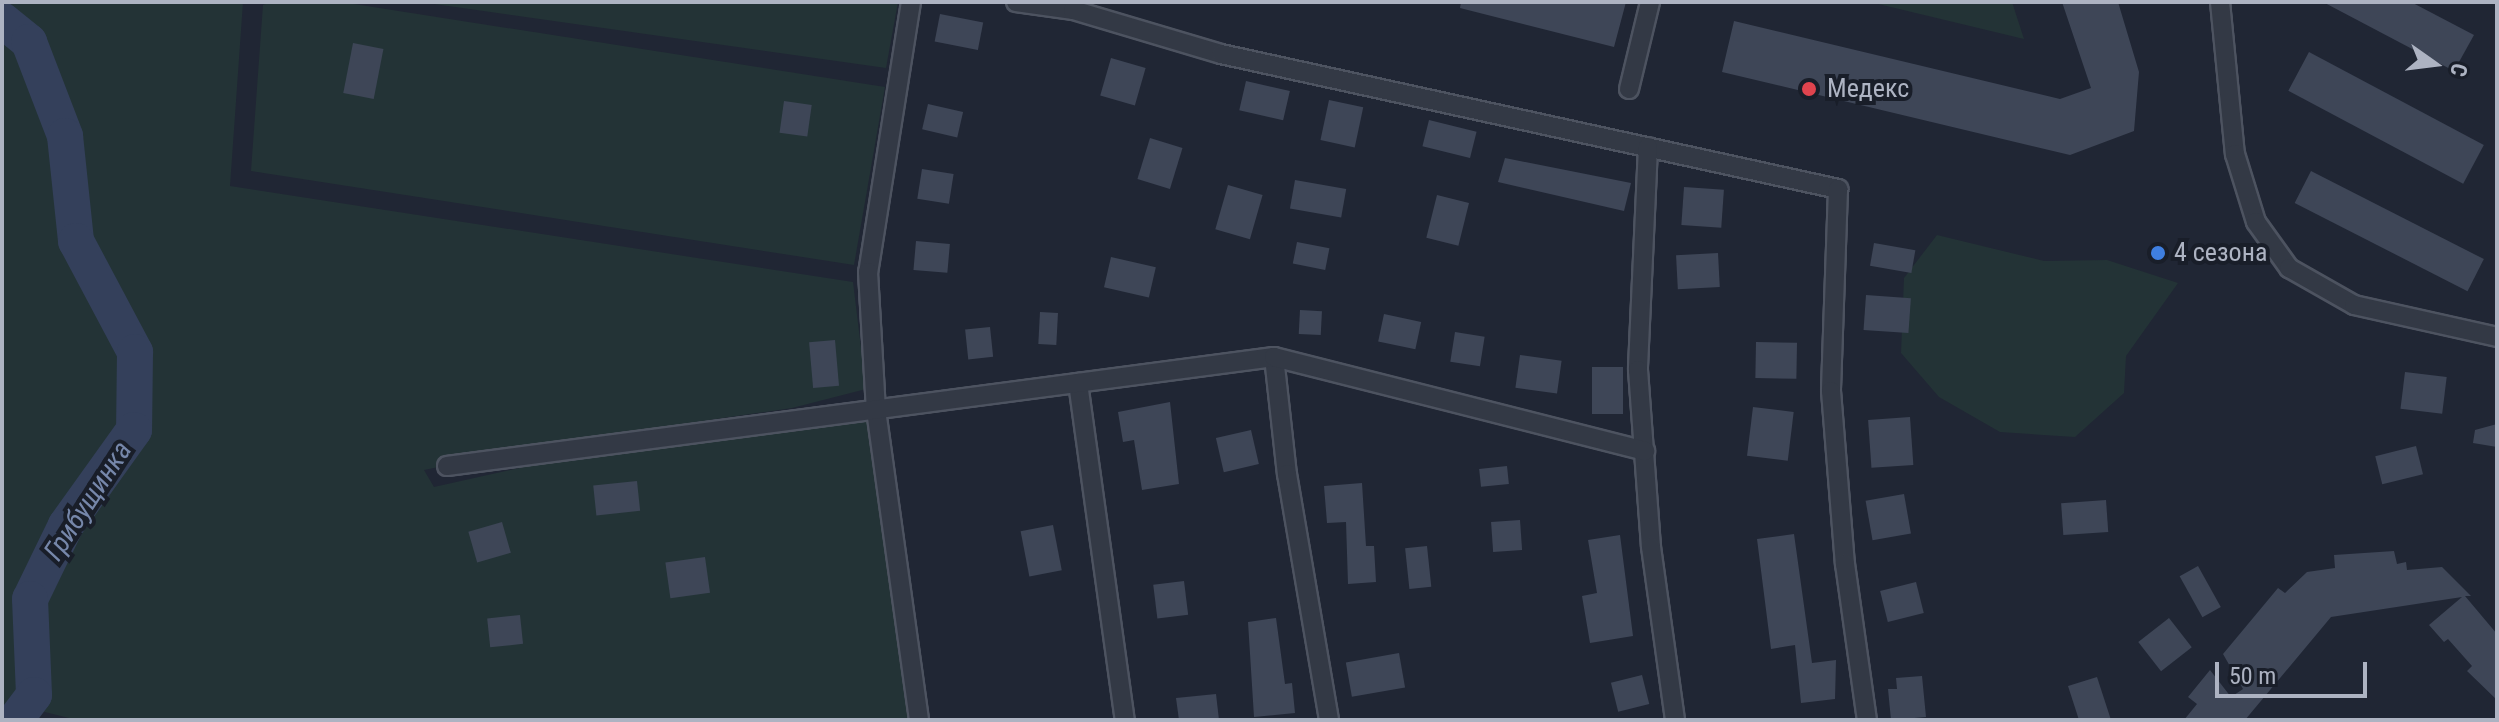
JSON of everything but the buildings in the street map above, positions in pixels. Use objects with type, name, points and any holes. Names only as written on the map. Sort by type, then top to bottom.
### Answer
[{"type":"street","points":[[911,2],[868,272],[876,410],[919,720]]},
{"type":"street","points":[[1016,2],[1073,10],[1221,54],[1838,189],[1831,391],[1845,564],[1867,720]]},
{"type":"street","points":[[1629,89],[1650,2]]},
{"type":"street","points":[[2220,2],[2235,154],[2256,222],[2289,268],[2354,305],[2497,337]]},
{"type":"street","points":[[1648,147],[1638,370],[1651,547],[1675,720]]},
{"type":"street","points":[[447,466],[1274,357],[1645,451]]},
{"type":"street","points":[[1274,357],[1287,474],[1329,720]]},
{"type":"street","points":[[1078,383],[1125,720]]},
{"type":"shaded area","points":[[2,2],[243,2],[230,186],[853,282],[866,389],[792,408],[559,442],[424,470],[434,487],[551,461],[867,409],[913,720],[77,720],[37,710],[33,720],[2,720]]},
{"type":"shaded area","points":[[271,2],[341,2],[885,87],[854,265],[251,171],[263,5]]},
{"type":"shaded area","points":[[420,2],[898,2],[886,68]]},
{"type":"shaded area","points":[[1870,2],[2012,2],[2024,39]]},
{"type":"shaded area","points":[[1937,235],[2044,261],[2107,260],[2178,283],[2126,356],[2124,393],[2075,437],[2000,432],[1939,397],[1901,353],[1904,278]]},
{"type":"waterway","name":"Грибущинка","points":[[2,20],[29,42],[65,136],[76,241],[135,352],[134,430],[66,525],[30,599],[34,695],[15,720]]},
{"type":"place","name":"Медекс","points":[[1809,89]]},
{"type":"place","name":"4 сезона","points":[[2158,253]]}]
